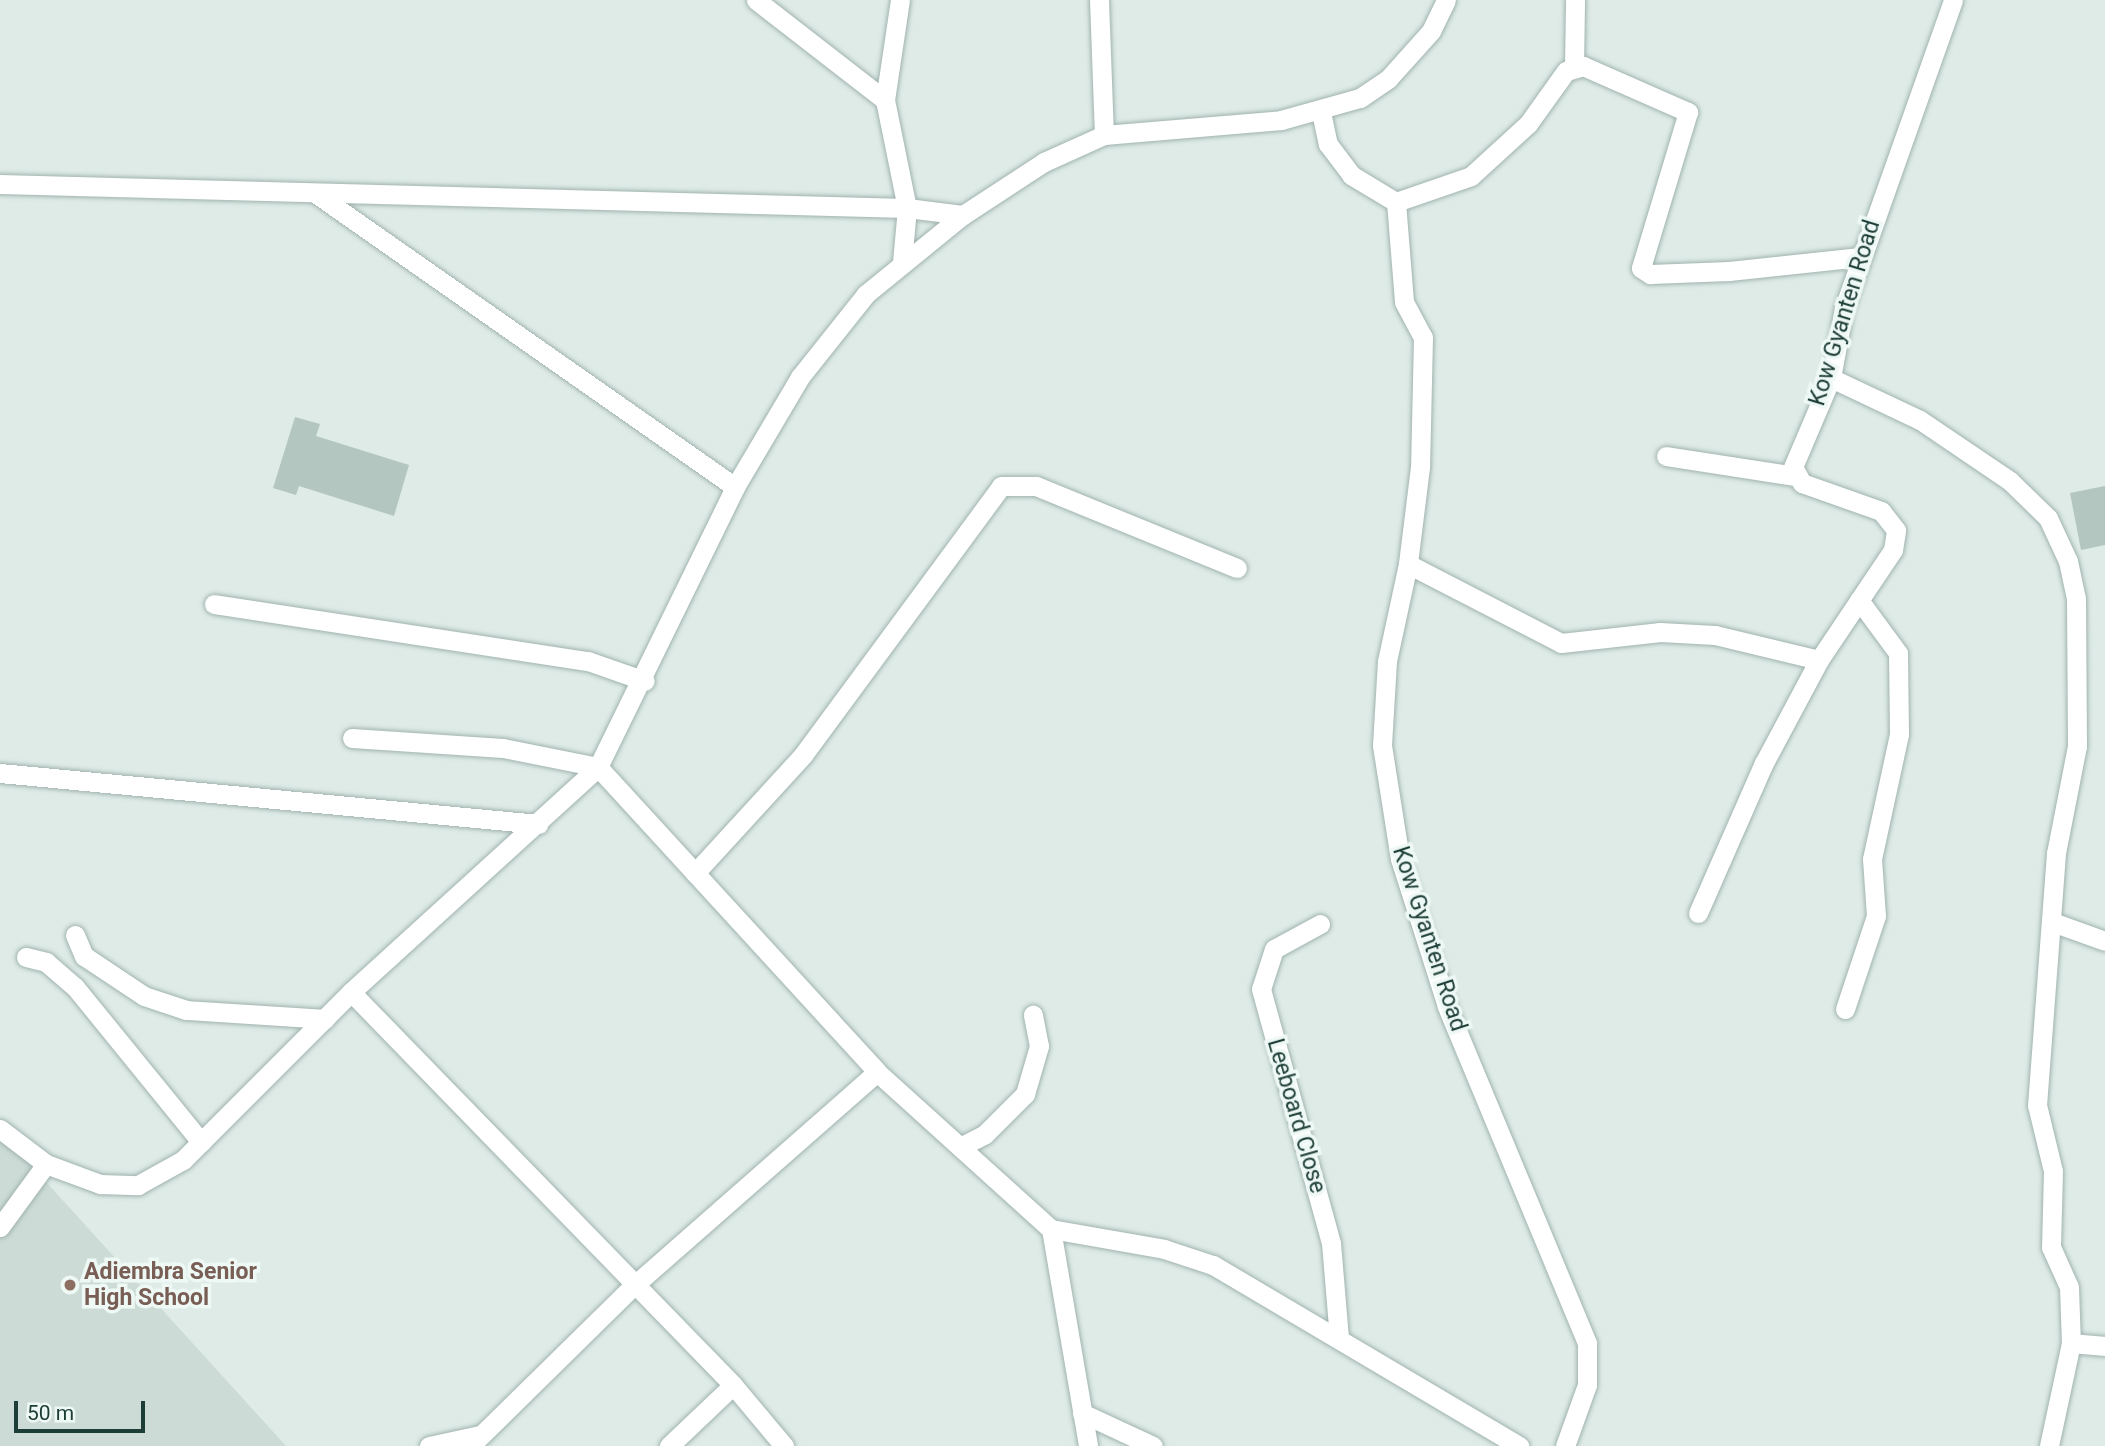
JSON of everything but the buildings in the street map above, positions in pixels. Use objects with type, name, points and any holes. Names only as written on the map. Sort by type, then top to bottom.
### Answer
[{"type":"street","points":[[756,0],[885,100]]},
{"type":"street","points":[[900,0],[885,100],[907,208],[902,262]]},
{"type":"street","points":[[1099,0],[1104,135]]},
{"type":"street","points":[[0,1129],[46,1164],[100,1184],[138,1185],[201,1142],[351,992],[539,824],[598,767],[645,681],[735,487],[800,377],[866,294],[963,215],[1044,162],[1104,135],[1321,112],[1388,79],[1431,31],[1446,0]]},
{"type":"street","points":[[1321,112],[1328,144],[1351,175],[1396,202],[1471,176],[1528,124],[1574,67],[1575,0]]},
{"type":"street","name":"Kow Gyanten Road","points":[[1795,476],[1793,467],[1831,378],[1860,257],[1953,0]]},
{"type":"street","points":[[1574,67],[1688,112],[1641,258],[1650,274],[1860,257]]},
{"type":"street","points":[[0,184],[318,195],[907,208],[963,215]]},
{"type":"street","points":[[318,195],[735,487]]},
{"type":"street","name":"Kow Gyanten Road","points":[[1396,202],[1404,302],[1427,358],[1408,564],[1387,661],[1382,746],[1400,859],[1447,1006],[1587,1343],[1587,1385],[1565,1446]]},
{"type":"street","points":[[1831,378],[1920,419],[2010,481],[2048,518],[2068,561],[2076,599],[2077,746],[2056,853],[2055,923],[2038,1105],[2053,1171],[2051,1247],[2069,1287],[2071,1343],[2049,1446]]},
{"type":"street","points":[[1666,456],[1795,476],[1881,511],[1896,530],[1893,550],[1819,660],[1764,763],[1699,913]]},
{"type":"street","points":[[695,873],[803,755],[1001,486],[1036,486],[1237,568]]},
{"type":"street","points":[[1408,564],[1561,643],[1660,632],[1715,635],[1819,660]]},
{"type":"street","points":[[1845,1009],[1876,916],[1872,859],[1899,734],[1898,653],[1859,600]]},
{"type":"street","points":[[214,604],[588,660],[645,681]]},
{"type":"street","points":[[352,738],[503,748],[598,767],[877,1072],[1051,1229],[1189,1255],[1339,1339],[1519,1446]]},
{"type":"street","points":[[0,773],[539,824]]},
{"type":"street","points":[[2055,923],[2105,942]]},
{"type":"street","name":"Leeboard Close","points":[[1320,924],[1274,949],[1261,989],[1331,1243],[1339,1339]]},
{"type":"street","points":[[75,935],[94,962],[145,996],[186,1010],[325,1018]]},
{"type":"street","points":[[26,957],[46,962],[75,987],[201,1142]]},
{"type":"street","points":[[351,992],[632,1287],[733,1385],[784,1446]]},
{"type":"street","points":[[960,1147],[985,1134],[1025,1094],[1040,1046],[1033,1016]]},
{"type":"street","points":[[429,1446],[475,1441],[632,1287],[877,1072]]},
{"type":"street","points":[[0,1227],[46,1164]]},
{"type":"street","points":[[1051,1229],[1088,1446]]},
{"type":"street","points":[[2071,1343],[2105,1346]]},
{"type":"street","points":[[668,1446],[733,1385]]},
{"type":"street","points":[[1082,1413],[1153,1446]]},
{"type":"shaded area","name":"Adiembra Senior High School","points":[[0,1136],[28,1162],[286,1446],[0,1446]]},
{"type":"place","name":"Adiembra Senior High School","points":[[70,1285]]}]
